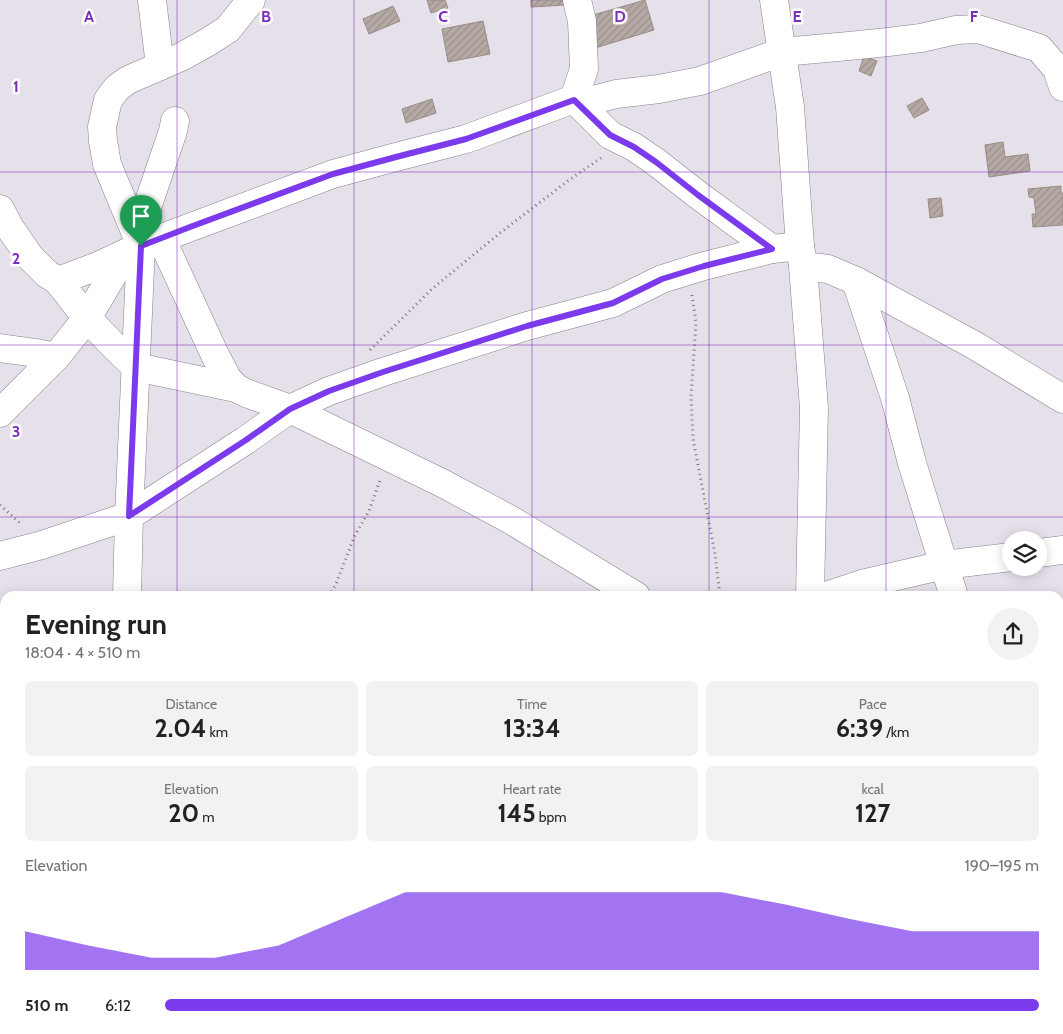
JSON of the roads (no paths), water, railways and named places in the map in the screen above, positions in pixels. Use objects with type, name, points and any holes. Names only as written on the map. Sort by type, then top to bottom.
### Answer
[{"type":"street","points":[[152,0],[160,66]]},
{"type":"street","points":[[236,388],[227,378],[204,334],[141,244],[107,164],[102,141],[102,127],[108,100],[117,88],[128,80],[181,57],[228,29],[251,0]]},
{"type":"street","points":[[574,100],[584,69],[582,21],[577,0]]},
{"type":"street","points":[[774,0],[790,108],[814,408],[810,591]]},
{"type":"street","points":[[58,281],[98,266],[141,244],[333,174],[466,139],[574,100],[594,100],[616,94],[659,89],[700,81],[782,52],[888,42],[921,38],[956,30],[978,29],[1039,48],[1057,69],[1063,88]]},
{"type":"street","points":[[574,100],[610,135],[624,141],[656,162],[772,249],[801,256],[856,281],[965,340],[1063,399]]},
{"type":"street","points":[[127,591],[141,244],[174,131],[175,120]]},
{"type":"street","points":[[0,209],[10,228],[30,257],[47,274],[58,281],[87,318],[136,367],[236,388],[290,409],[444,484],[511,520],[628,591]]},
{"type":"street","points":[[0,413],[56,357],[141,244]]},
{"type":"street","points":[[0,556],[42,545],[129,516],[290,409],[329,391],[527,326],[613,303],[662,279],[689,270],[772,249]]},
{"type":"street","points":[[856,281],[895,398],[912,463],[952,591]]},
{"type":"street","points":[[0,348],[56,357]]},
{"type":"street","points":[[1047,552],[1063,550]]},
{"type":"street","points":[[841,591],[862,584],[944,566],[1002,558]]}]
